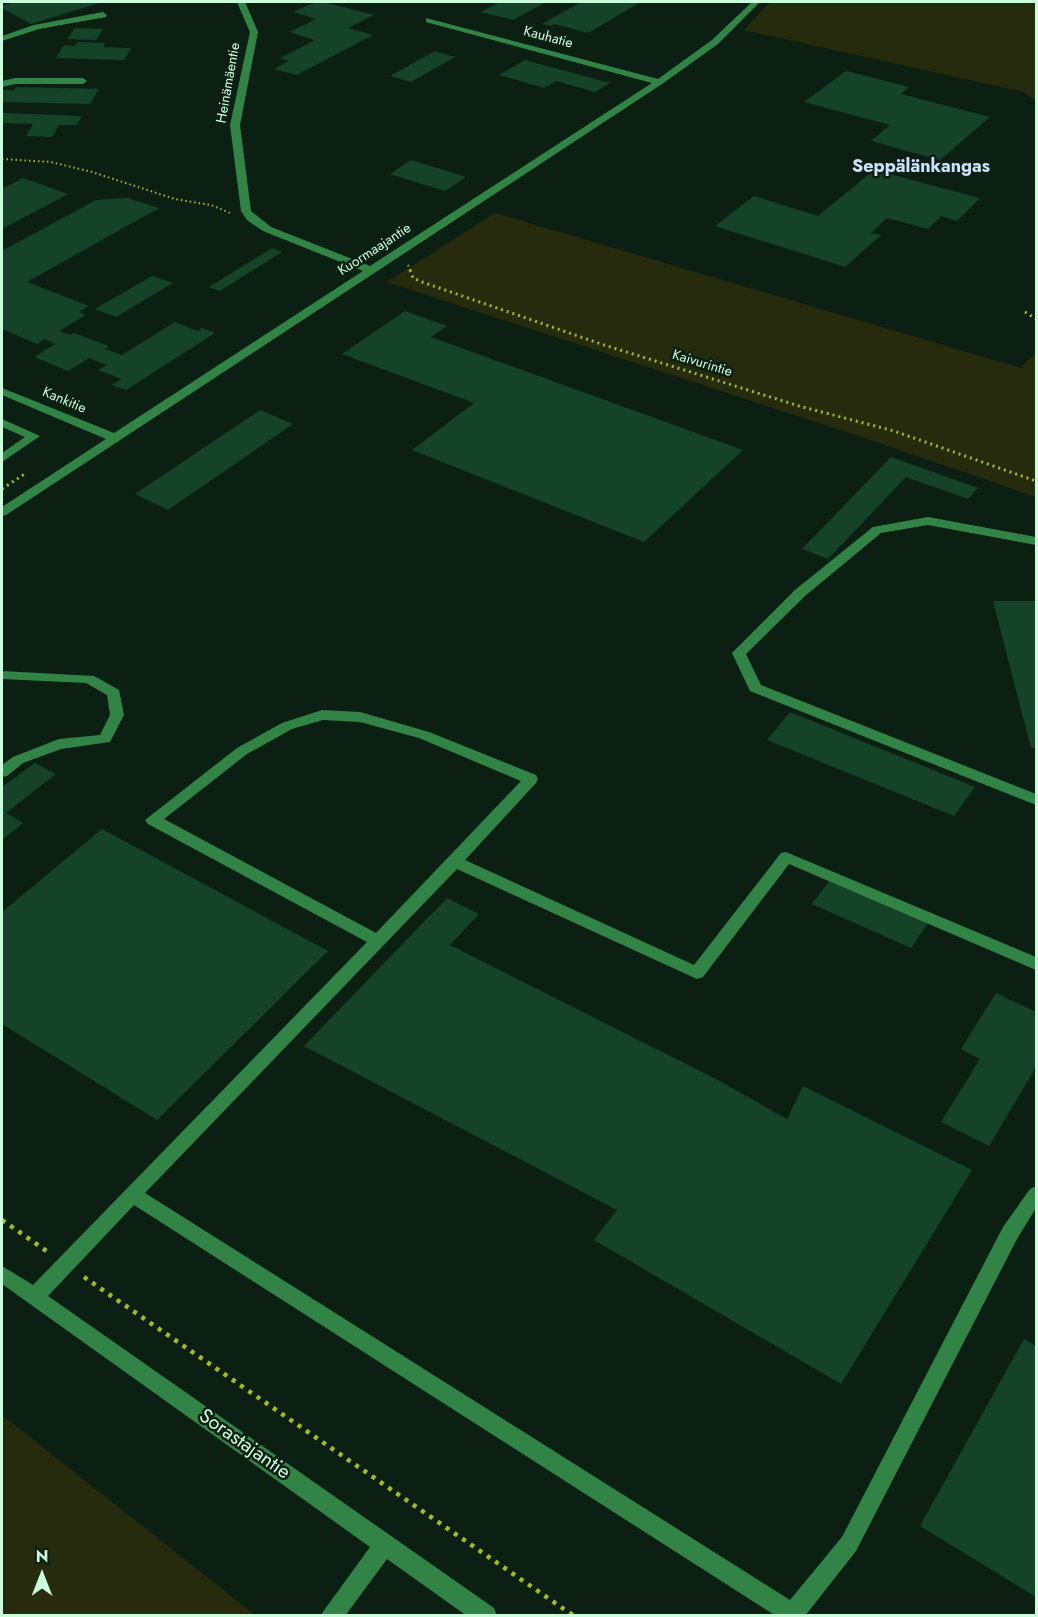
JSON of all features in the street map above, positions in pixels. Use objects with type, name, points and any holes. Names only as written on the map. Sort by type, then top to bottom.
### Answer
[{"type":"street","name":"Heinämäentie","points":[[242,2],[254,32],[235,125],[246,211]]},
{"type":"street","name":"Kuormaajantie","points":[[2,512],[659,82],[715,42],[756,2]]},
{"type":"street","points":[[2,39],[37,27],[103,15]]},
{"type":"street","name":"Kauhatie","points":[[429,20],[659,82]]},
{"type":"street","points":[[2,84],[15,81],[83,81]]},
{"type":"street","points":[[246,211],[251,218],[267,229],[372,271]]},
{"type":"street","name":"Kankitie","points":[[2,391],[115,438]]},
{"type":"street","points":[[2,423],[34,436],[2,458]]},
{"type":"street","points":[[1036,541],[928,521],[877,530],[800,593],[739,653],[755,688],[1036,800]]},
{"type":"street","points":[[2,675],[89,679],[114,693],[117,715],[105,739],[59,744],[18,760],[2,772]]},
{"type":"street","points":[[34,1298],[132,1194],[378,941],[454,862],[531,779],[424,735],[360,717],[322,716],[287,726],[242,751],[153,820],[378,941]]},
{"type":"street","points":[[454,862],[697,973],[786,857],[1036,964]]},
{"type":"street","points":[[132,1194],[791,1614],[849,1544],[1010,1233],[1036,1194]]},
{"type":"street","name":"Sorastajantie","points":[[2,1274],[486,1616]]},
{"type":"street","points":[[331,1616],[385,1544]]},
{"type":"path","points":[[2,159],[51,162],[92,172],[175,199],[211,205],[231,213],[246,211]]},
{"type":"path","name":"Kaivurintie","points":[[391,258],[408,263],[413,278],[600,344],[799,406],[894,431],[1036,481]]},
{"type":"path","points":[[1025,312],[1036,319]]},
{"type":"path","points":[[2,1220],[574,1616]]},
{"type":"green space","points":[[770,2],[1036,2],[1036,100],[1024,92],[744,30]]},
{"type":"green space","points":[[495,213],[1021,368],[1036,352],[1036,497],[871,440],[387,282]]},
{"type":"green space","points":[[2,1415],[255,1615],[2,1615]]},
{"type":"building","points":[[15,2],[102,2],[31,24],[2,8],[2,6]]},
{"type":"building","points":[[316,2],[374,15],[348,28],[373,35],[297,75],[274,69],[289,61],[280,58],[315,40],[289,32],[316,19],[293,12]]},
{"type":"building","points":[[500,2],[546,2],[513,20],[481,12]]},
{"type":"building","points":[[581,2],[641,2],[588,33],[555,24],[551,26],[542,24]]},
{"type":"building","points":[[75,28],[103,29],[96,40],[67,39]]},
{"type":"building","points":[[77,42],[105,43],[103,47],[131,48],[124,60],[56,58],[64,45],[75,46]]},
{"type":"building","points":[[435,51],[455,57],[411,82],[390,76]]},
{"type":"building","points":[[525,60],[610,83],[595,92],[556,81],[544,88],[499,75]]},
{"type":"building","points":[[846,71],[909,87],[901,94],[990,117],[940,160],[871,141],[890,125],[804,102]]},
{"type":"building","points":[[16,87],[99,89],[90,104],[2,102],[2,90],[14,90]]},
{"type":"building","points":[[2,113],[82,116],[77,125],[59,125],[52,137],[26,136],[33,124],[2,123]]},
{"type":"building","points":[[411,160],[466,177],[445,191],[390,174]]},
{"type":"building","points":[[874,170],[980,198],[957,221],[941,216],[928,229],[887,218],[871,233],[881,235],[845,267],[715,226],[754,196],[818,216]]},
{"type":"building","points":[[23,178],[68,194],[2,229],[2,189]]},
{"type":"building","points":[[128,198],[159,208],[27,282],[89,306],[79,312],[86,315],[59,331],[70,335],[74,333],[109,346],[105,349],[122,355],[175,322],[198,331],[202,328],[215,333],[126,390],[112,385],[121,379],[98,370],[107,365],[89,358],[68,371],[34,357],[55,344],[45,339],[37,344],[2,329],[2,251],[96,200]]},
{"type":"building","points":[[272,248],[282,252],[220,291],[209,287]]},
{"type":"building","points":[[152,276],[173,283],[116,317],[95,309]]},
{"type":"building","points":[[405,311],[447,326],[431,337],[743,450],[644,542],[412,450],[474,403],[342,354]]},
{"type":"building","points":[[260,410],[293,424],[168,510],[135,494]]},
{"type":"building","points":[[891,457],[978,488],[968,499],[906,477],[828,559],[802,549]]},
{"type":"building","points":[[993,601],[1036,601],[1036,748],[1031,748]]},
{"type":"building","points":[[790,712],[975,787],[954,816],[767,740]]},
{"type":"building","points":[[35,763],[56,774],[6,813],[23,823],[2,840],[2,787]]},
{"type":"building","points":[[102,829],[328,951],[157,1120],[2,1024],[2,912]]},
{"type":"building","points":[[830,880],[928,923],[911,948],[812,904]]},
{"type":"building","points":[[447,898],[479,914],[450,945],[716,1079],[787,1119],[803,1086],[972,1170],[841,1384],[594,1240],[617,1210],[304,1046]]},
{"type":"building","points":[[996,993],[1036,1012],[1036,1067],[989,1146],[941,1122],[980,1059],[961,1049]]},
{"type":"building","points":[[1024,1339],[1036,1346],[1036,1597],[920,1526]]},
{"type":"district","name":"Seppälänkangas","points":[[921,168]]}]
